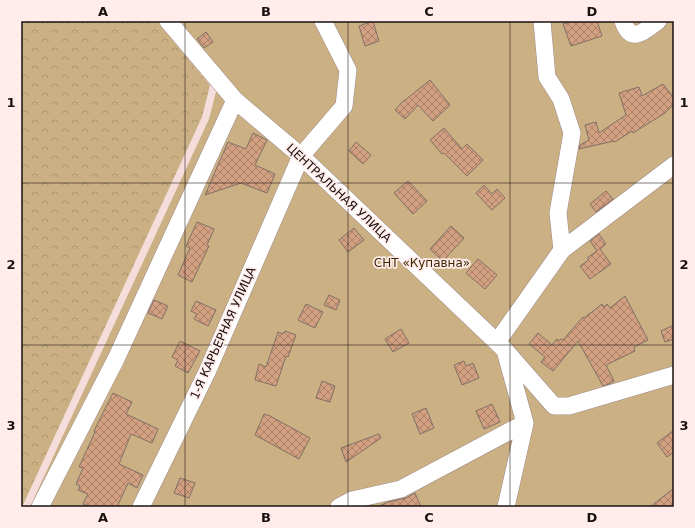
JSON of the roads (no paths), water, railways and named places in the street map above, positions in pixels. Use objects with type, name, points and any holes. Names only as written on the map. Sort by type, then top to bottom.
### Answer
[{"type":"street","name":"ЦЕНТРАЛЬНАЯ УЛИЦА","points":[[168,21],[235,100],[301,156],[501,346],[554,406],[569,406],[674,375]]},
{"type":"street","name":"1-Я КАРЬЕРНАЯ УЛИЦА","points":[[141,507],[207,372],[301,156],[344,106],[348,70],[323,21]]},
{"type":"street","points":[[542,21],[547,77],[561,99],[572,133],[558,214],[562,250]]},
{"type":"street","points":[[623,21],[627,31],[638,35],[644,33],[658,21]]},
{"type":"street","points":[[40,507],[116,359],[235,100]]},
{"type":"street","points":[[506,507],[525,423],[501,346],[562,250],[674,165]]},
{"type":"street","points":[[339,507],[352,500],[401,490],[525,423]]},
{"type":"park label","name":"СНТ «Купавна»","points":[[422,263]]}]
